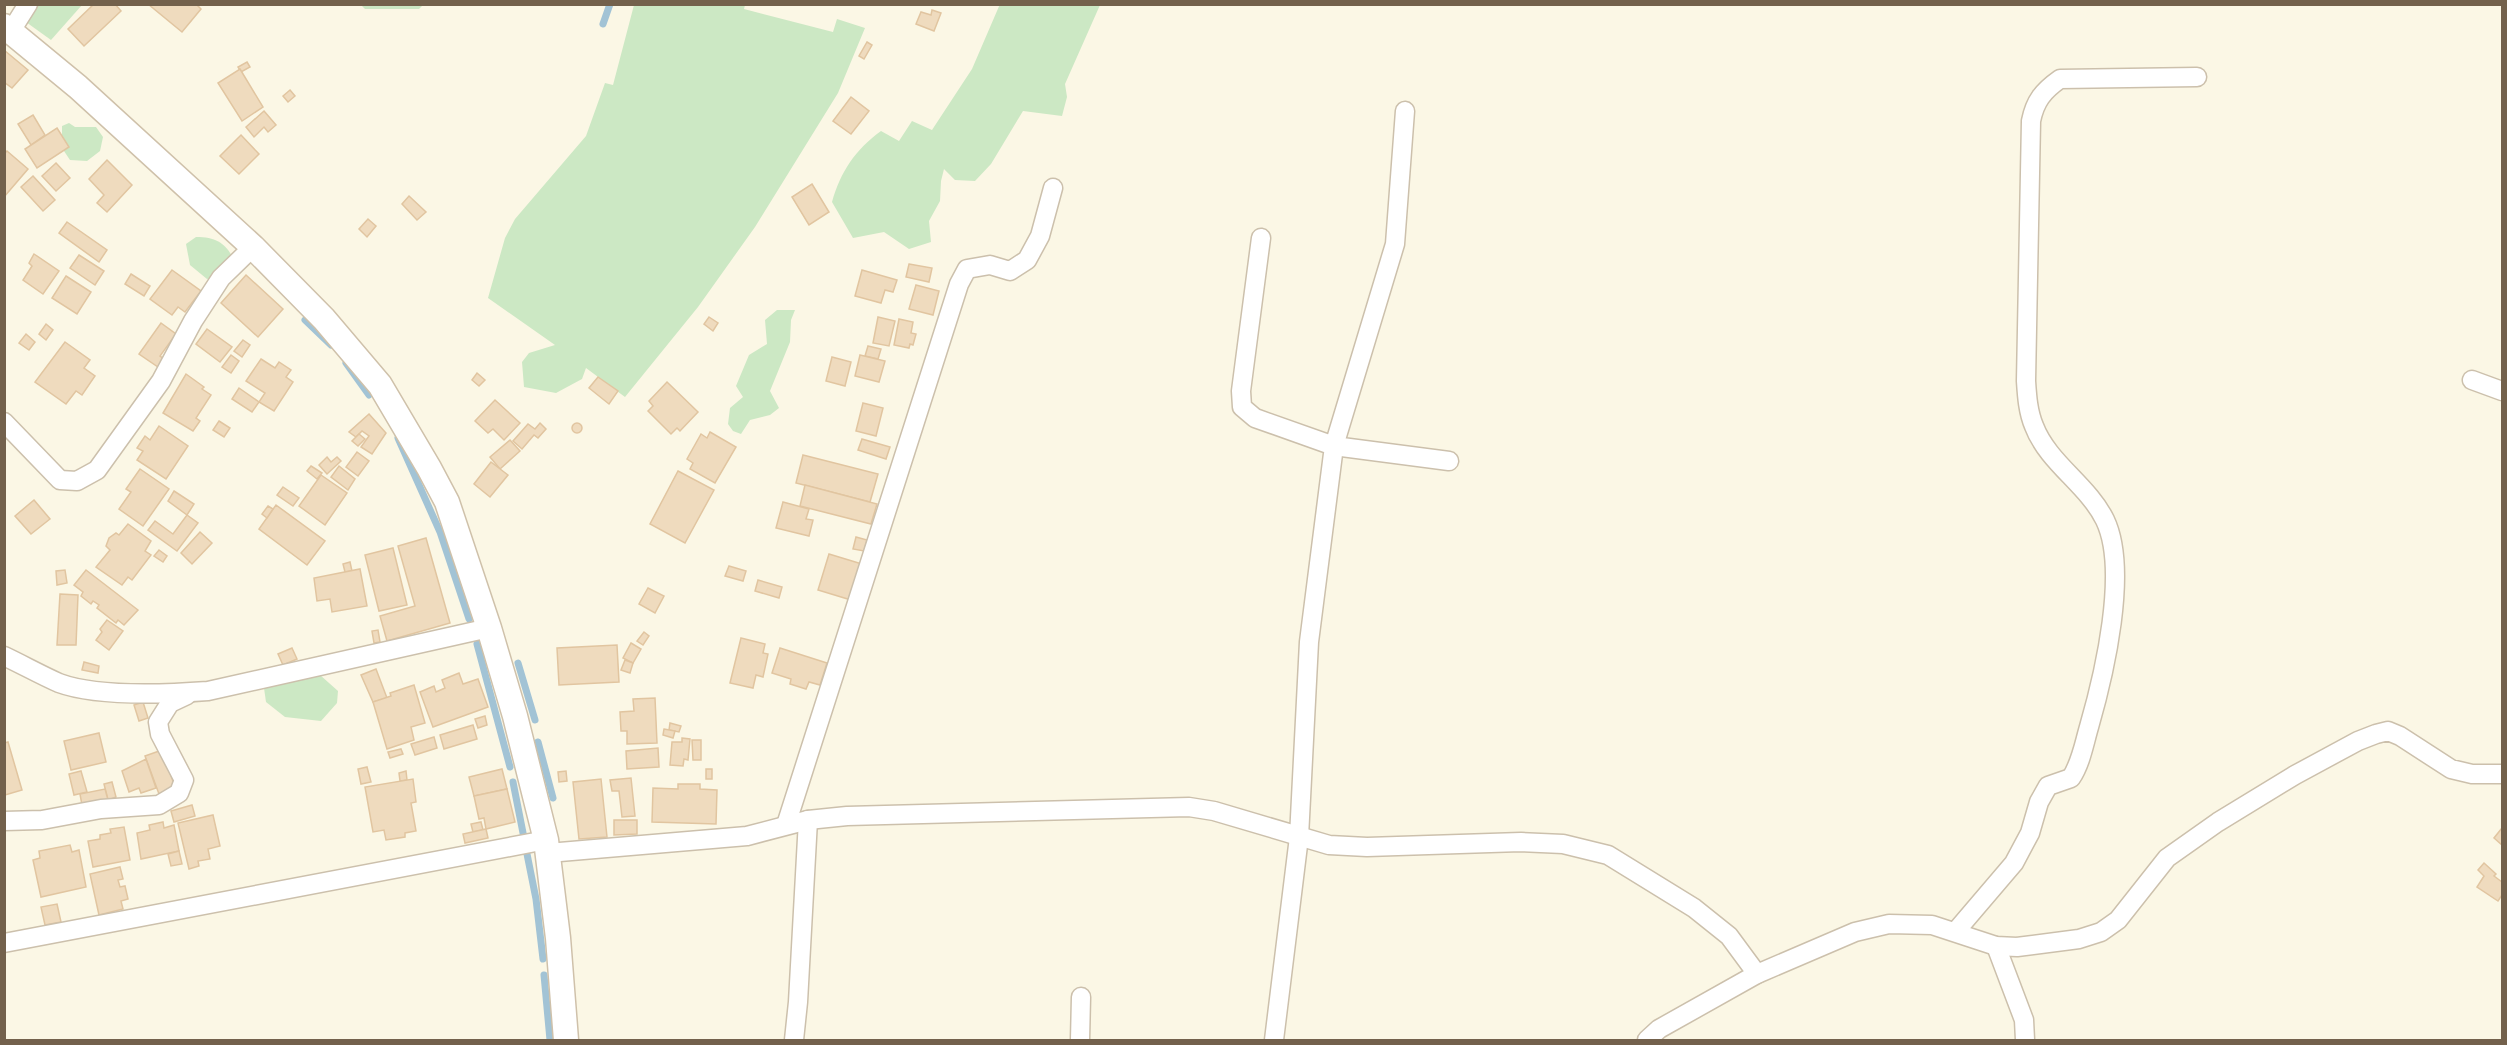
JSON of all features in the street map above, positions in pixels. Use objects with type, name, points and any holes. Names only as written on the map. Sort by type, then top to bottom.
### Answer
[{"type":"street","points":[[28,4],[8,28],[78,87],[253,247],[324,319],[380,385],[447,502],[489,628],[515,716],[547,846],[566,1041]]},
{"type":"street","points":[[1956,931],[2014,863],[2030,833],[2042,795],[2048,786],[2071,778],[2078,766],[2099,691],[2113,620],[2112,544],[2106,521],[2075,479],[2044,446],[2033,426],[2028,403],[2026,381],[2031,121],[2035,102],[2046,89],[2060,79],[2197,77]]},
{"type":"street","points":[[1274,1041],[1299,837],[1309,642],[1334,446],[1395,244],[1405,111]]},
{"type":"street","points":[[786,825],[960,285],[967,269],[990,266],[1010,271],[1026,260],[1040,236],[1053,188]]},
{"type":"street","points":[[1261,238],[1241,391],[1242,407],[1255,418],[1334,446],[1449,461]]},
{"type":"street","points":[[4,422],[60,480],[78,481],[97,470],[161,381],[193,321],[221,278],[253,247]]},
{"type":"street","points":[[2472,380],[2502,391]]},
{"type":"street","points":[[4,656],[60,683],[83,689],[162,694],[208,692],[489,628]]},
{"type":"street","points":[[4,821],[42,820],[101,809],[159,805],[179,793],[184,780],[160,735],[158,722],[170,704],[194,692]]},
{"type":"street","points":[[1647,1041],[1659,1029],[1756,974],[1856,932],[1889,924],[1932,925],[1956,931],[1995,946],[2017,948],[2079,939],[2101,932],[2118,920],[2168,858],[2201,834],[2295,775],[2358,741],[2376,734],[2388,731],[2400,736],[2451,769],[2472,774],[2502,774]]},
{"type":"street","points":[[4,944],[547,846],[747,836],[808,820],[880,814],[1189,807],[1214,811],[1329,845],[1368,847],[1521,842],[1563,844],[1608,855],[1694,908],[1729,936],[1756,974]]},
{"type":"street","points":[[794,1041],[808,820]]},
{"type":"street","points":[[1995,946],[2024,1020],[2025,1041]]},
{"type":"street","points":[[1080,1041],[1081,997]]},
{"type":"green space","points":[[1000,4],[1100,5],[1065,84],[1067,97],[1062,116],[1023,111],[991,164],[975,181],[955,180],[944,169],[940,201],[929,221],[931,242],[909,249],[884,232],[853,238],[832,202],[850,162],[881,131],[899,141],[912,121],[932,130],[972,69]]},
{"type":"green space","points":[[37,5],[82,5],[51,40],[26,22]]},
{"type":"green space","points":[[361,5],[423,5],[419,9],[365,9]]},
{"type":"green space","points":[[634,5],[745,5],[744,9],[833,32],[837,19],[865,28],[838,93],[755,227],[698,307],[625,397],[586,368],[582,379],[556,393],[524,387],[522,362],[529,353],[555,345],[488,298],[505,238],[515,219],[586,136],[605,83],[613,85]]},
{"type":"green space","points":[[69,123],[75,127],[96,127],[103,137],[100,151],[87,161],[70,160],[62,148],[62,126]]},
{"type":"green space","points":[[196,237],[204,237],[222,244],[231,254],[237,268],[231,274],[207,279],[190,265],[186,244]]},
{"type":"green space","points":[[777,310],[795,310],[791,320],[790,342],[770,391],[779,408],[770,415],[750,420],[741,434],[733,431],[728,424],[730,408],[743,397],[736,386],[749,355],[767,344],[765,320]]},
{"type":"green space","points":[[320,675],[338,691],[337,703],[321,721],[285,717],[266,702],[264,688]]},
{"type":"building","points":[[94,4],[115,4],[121,11],[84,46],[68,29]]},
{"type":"building","points":[[148,4],[196,4],[201,9],[182,32]]},
{"type":"building","points":[[932,10],[941,13],[934,31],[916,24],[921,12],[931,15]]},
{"type":"building","points":[[867,42],[872,45],[864,59],[859,56]]},
{"type":"building","points":[[4,50],[28,70],[12,88],[4,82]]},
{"type":"building","points":[[247,62],[250,67],[241,72],[238,67]]},
{"type":"building","points":[[240,69],[263,107],[242,121],[218,83]]},
{"type":"building","points":[[290,90],[295,96],[288,102],[283,96]]},
{"type":"building","points":[[851,97],[869,111],[851,134],[833,121]]},
{"type":"building","points":[[264,111],[276,125],[268,132],[264,127],[254,137],[246,127]]},
{"type":"building","points":[[33,115],[45,135],[31,145],[18,124]]},
{"type":"building","points":[[57,128],[69,147],[37,168],[25,149]]},
{"type":"building","points":[[241,135],[259,154],[239,174],[220,156]]},
{"type":"building","points":[[7,151],[28,169],[4,197],[4,154]]},
{"type":"building","points":[[107,160],[132,185],[107,212],[97,203],[104,195],[89,179]]},
{"type":"building","points":[[56,163],[70,178],[56,191],[42,176]]},
{"type":"building","points":[[33,176],[55,200],[43,211],[21,187]]},
{"type":"building","points":[[812,184],[829,212],[809,225],[792,197]]},
{"type":"building","points":[[409,196],[426,212],[417,220],[402,204]]},
{"type":"building","points":[[368,219],[376,226],[367,237],[359,229]]},
{"type":"building","points":[[67,222],[107,250],[99,262],[59,233]]},
{"type":"building","points":[[34,254],[59,271],[43,294],[23,280],[32,266],[29,263]]},
{"type":"building","points":[[79,255],[104,271],[95,285],[70,268]]},
{"type":"building","points":[[909,264],[932,268],[929,282],[906,277]]},
{"type":"building","points":[[172,270],[201,291],[185,312],[178,307],[172,315],[150,299]]},
{"type":"building","points":[[862,270],[897,280],[893,292],[885,290],[881,303],[855,296]]},
{"type":"building","points":[[131,274],[150,286],[144,296],[125,284]]},
{"type":"building","points":[[246,275],[283,309],[258,337],[221,303]]},
{"type":"building","points":[[66,276],[91,292],[77,314],[52,298]]},
{"type":"building","points":[[916,285],[939,291],[933,315],[909,309]]},
{"type":"building","points":[[709,317],[718,323],[713,331],[704,324]]},
{"type":"building","points":[[878,317],[895,321],[889,346],[873,343]]},
{"type":"building","points":[[899,319],[913,322],[911,333],[916,334],[913,345],[910,344],[909,348],[894,345]]},
{"type":"building","points":[[161,323],[176,334],[160,356],[164,359],[158,367],[139,354]]},
{"type":"building","points":[[46,324],[53,330],[46,340],[39,334]]},
{"type":"building","points":[[207,329],[232,347],[220,362],[196,344]]},
{"type":"building","points":[[26,334],[35,342],[29,350],[19,343]]},
{"type":"building","points":[[243,340],[250,345],[242,357],[234,351]]},
{"type":"building","points":[[65,342],[90,360],[84,368],[95,376],[82,395],[76,391],[66,404],[35,382]]},
{"type":"building","points":[[868,346],[881,349],[878,359],[865,356]]},
{"type":"building","points":[[231,355],[239,361],[231,373],[222,367]]},
{"type":"building","points":[[860,355],[885,361],[879,382],[855,376]]},
{"type":"building","points":[[832,357],[851,362],[845,386],[826,381]]},
{"type":"building","points":[[261,359],[275,368],[279,362],[291,370],[286,377],[293,382],[274,411],[259,402],[265,393],[246,381]]},
{"type":"building","points":[[477,373],[485,380],[479,386],[472,380]]},
{"type":"building","points":[[186,374],[211,395],[196,418],[200,421],[193,431],[163,413]]},
{"type":"building","points":[[598,377],[618,391],[609,404],[589,388]]},
{"type":"building","points":[[667,382],[698,412],[680,431],[677,428],[671,434],[648,411],[653,406],[649,401]]},
{"type":"building","points":[[239,388],[259,402],[252,412],[232,399]]},
{"type":"building","points":[[495,400],[520,423],[504,440],[493,429],[488,433],[475,421]]},
{"type":"building","points":[[863,403],[883,408],[876,436],[856,431]]},
{"type":"building","points":[[369,414],[386,433],[372,454],[361,447],[369,436],[362,431],[356,437],[349,432]]},
{"type":"building","points":[[219,421],[230,428],[224,437],[213,430]]},
{"type":"building","points":[[540,423],[546,429],[538,438],[534,435],[522,449],[513,441],[528,424],[535,429]]},
{"type":"building","points":[[577,423],[581,424],[581,432],[577,433],[573,432],[572,428],[573,424]]},
{"type":"building","points":[[159,426],[188,446],[166,479],[137,460],[143,451],[137,448],[145,436],[150,440]]},
{"type":"building","points":[[710,432],[736,447],[715,483],[690,469],[693,463],[687,459],[701,434],[707,438]]},
{"type":"building","points":[[359,434],[365,439],[358,446],[352,441]]},
{"type":"building","points":[[862,439],[890,447],[886,459],[858,450]]},
{"type":"building","points":[[510,440],[520,451],[500,469],[490,457]]},
{"type":"building","points":[[357,452],[369,461],[358,476],[346,467]]},
{"type":"building","points":[[803,455],[878,474],[870,502],[796,483]]},
{"type":"building","points":[[327,457],[331,462],[337,457],[341,461],[327,474],[319,465]]},
{"type":"building","points":[[491,462],[508,475],[490,497],[474,484]]},
{"type":"building","points":[[311,466],[322,473],[317,479],[307,471]]},
{"type":"building","points":[[339,466],[355,479],[348,490],[331,477]]},
{"type":"building","points":[[140,469],[169,489],[143,526],[119,509],[131,492],[126,489]]},
{"type":"building","points":[[678,471],[714,490],[685,543],[650,524]]},
{"type":"building","points":[[321,475],[347,493],[325,525],[299,506]]},
{"type":"building","points":[[805,485],[877,504],[871,524],[800,506]]},
{"type":"building","points":[[283,487],[299,498],[293,506],[277,495]]},
{"type":"building","points":[[174,491],[194,504],[187,515],[168,501]]},
{"type":"building","points":[[34,500],[50,519],[31,534],[15,516]]},
{"type":"building","points":[[783,502],[809,509],[806,519],[813,520],[809,536],[776,528]]},
{"type":"building","points":[[276,505],[325,541],[307,565],[259,529]]},
{"type":"building","points":[[268,506],[273,509],[267,518],[262,514]]},
{"type":"building","points":[[187,515],[198,523],[177,551],[148,530],[155,521],[173,534]]},
{"type":"building","points":[[128,524],[151,541],[145,551],[151,555],[132,580],[128,577],[122,585],[96,567],[110,550],[106,546],[109,538],[116,533],[119,535]]},
{"type":"building","points":[[200,532],[212,543],[192,564],[181,553]]},
{"type":"building","points":[[856,537],[867,540],[864,551],[853,549]]},
{"type":"building","points":[[426,538],[450,623],[387,641],[380,616],[415,606],[398,546]]},
{"type":"building","points":[[393,548],[407,605],[379,611],[365,555]]},
{"type":"building","points":[[159,550],[167,556],[163,562],[154,556]]},
{"type":"building","points":[[829,554],[862,564],[851,600],[818,590]]},
{"type":"building","points":[[350,562],[352,571],[345,572],[343,564]]},
{"type":"building","points":[[729,566],[746,571],[743,581],[725,576]]},
{"type":"building","points":[[360,569],[367,606],[332,612],[330,599],[317,601],[314,578]]},
{"type":"building","points":[[65,570],[67,583],[57,585],[56,571]]},
{"type":"building","points":[[86,570],[138,610],[124,625],[118,620],[116,623],[97,608],[99,605],[93,601],[91,604],[81,596],[83,592],[74,585]]},
{"type":"building","points":[[758,580],[782,587],[779,598],[755,591]]},
{"type":"building","points":[[648,588],[664,596],[655,613],[639,604]]},
{"type":"building","points":[[60,594],[78,595],[76,645],[57,645]]},
{"type":"building","points":[[107,620],[123,631],[109,650],[96,640]]},
{"type":"building","points":[[378,630],[380,642],[374,643],[372,631]]},
{"type":"building","points":[[644,632],[649,636],[643,645],[637,641]]},
{"type":"building","points":[[741,638],[765,644],[763,653],[768,654],[763,677],[756,675],[753,688],[730,683]]},
{"type":"building","points":[[631,643],[641,649],[633,663],[623,658]]},
{"type":"building","points":[[617,645],[619,682],[559,685],[557,648]]},
{"type":"building","points":[[292,648],[297,659],[283,665],[278,654]]},
{"type":"building","points":[[780,648],[827,663],[820,685],[809,682],[806,689],[790,684],[791,679],[772,673]]},
{"type":"building","points":[[625,660],[633,663],[630,673],[621,670]]},
{"type":"building","points":[[84,662],[99,666],[98,673],[82,670]]},
{"type":"building","points":[[376,669],[387,698],[373,702],[361,675]]},
{"type":"building","points":[[459,673],[463,684],[478,679],[488,707],[433,727],[420,692],[434,686],[436,692],[445,688],[442,680]]},
{"type":"building","points":[[414,685],[425,723],[411,727],[414,740],[387,749],[373,702],[391,696],[390,693]]},
{"type":"building","points":[[655,698],[657,743],[627,744],[627,731],[621,731],[620,712],[634,711],[633,699]]},
{"type":"building","points":[[143,702],[148,718],[139,721],[134,705]]},
{"type":"building","points":[[485,716],[487,725],[478,728],[475,719]]},
{"type":"building","points":[[670,723],[681,726],[679,732],[669,730]]},
{"type":"building","points":[[473,725],[477,739],[444,749],[440,735]]},
{"type":"building","points":[[664,729],[675,731],[673,738],[663,735]]},
{"type":"building","points":[[99,733],[106,762],[71,770],[64,741]]},
{"type":"building","points":[[434,737],[437,748],[415,755],[411,744]]},
{"type":"building","points":[[682,738],[690,739],[688,760],[684,759],[683,766],[670,765],[672,742],[682,742]]},
{"type":"building","points":[[692,740],[701,740],[701,760],[693,760]]},
{"type":"building","points":[[8,742],[22,790],[5,795],[4,743]]},
{"type":"building","points":[[658,748],[659,767],[627,769],[626,751]]},
{"type":"building","points":[[401,749],[403,754],[390,758],[388,752]]},
{"type":"building","points":[[162,750],[175,787],[159,794],[145,756]]},
{"type":"building","points":[[146,759],[156,788],[141,793],[139,788],[129,792],[122,771]]},
{"type":"building","points":[[367,767],[371,782],[361,784],[358,769]]},
{"type":"building","points":[[502,769],[507,789],[474,796],[469,777]]},
{"type":"building","points":[[706,769],[712,769],[712,779],[706,779]]},
{"type":"building","points":[[81,771],[87,792],[74,795],[69,774]]},
{"type":"building","points":[[406,771],[407,780],[400,781],[399,773]]},
{"type":"building","points":[[566,771],[567,781],[559,782],[558,772]]},
{"type":"building","points":[[631,778],[635,816],[622,817],[619,791],[612,791],[610,780]]},
{"type":"building","points":[[413,779],[416,802],[411,803],[416,831],[405,833],[405,837],[386,840],[384,830],[373,832],[365,787]]},
{"type":"building","points":[[601,779],[607,837],[579,839],[573,782]]},
{"type":"building","points":[[112,782],[116,797],[108,800],[104,784]]},
{"type":"building","points":[[678,784],[700,784],[700,789],[717,790],[716,824],[652,822],[653,788],[678,789]]},
{"type":"building","points":[[105,789],[108,800],[82,805],[80,794]]},
{"type":"building","points":[[507,789],[515,822],[486,829],[484,818],[479,819],[474,796]]},
{"type":"building","points":[[192,805],[195,816],[174,822],[171,811]]},
{"type":"building","points":[[213,815],[220,846],[208,849],[210,859],[198,861],[199,866],[189,869],[178,823]]},
{"type":"building","points":[[614,820],[637,820],[637,834],[614,835]]},
{"type":"building","points":[[163,822],[164,828],[174,825],[179,851],[141,859],[137,833],[150,830],[149,825]]},
{"type":"building","points":[[481,822],[483,830],[473,832],[471,824]]},
{"type":"building","points":[[124,827],[130,860],[93,867],[88,841],[100,839],[100,835],[111,833],[110,829]]},
{"type":"building","points":[[2502,828],[2502,845],[2494,838]]},
{"type":"building","points":[[486,829],[488,838],[465,843],[463,834]]},
{"type":"building","points":[[70,845],[72,852],[79,850],[86,887],[41,897],[33,860],[40,858],[39,851]]},
{"type":"building","points":[[179,851],[182,864],[171,866],[168,854]]},
{"type":"building","points":[[2484,863],[2502,882],[2502,895],[2498,901],[2477,887],[2484,876],[2478,870]]},
{"type":"building","points":[[120,867],[123,879],[118,880],[120,887],[125,886],[128,899],[121,901],[123,909],[99,915],[90,874]]},
{"type":"building","points":[[57,904],[61,922],[45,925],[41,907]]},
{"type":"waterway","points":[[603,24],[610,4]]},
{"type":"waterway","points":[[305,320],[331,345]]},
{"type":"waterway","points":[[346,363],[369,395]]},
{"type":"waterway","points":[[398,438],[440,532],[469,619]]},
{"type":"waterway","points":[[477,644],[510,767]]},
{"type":"waterway","points":[[518,663],[535,720]]},
{"type":"waterway","points":[[538,742],[553,798]]},
{"type":"waterway","points":[[513,782],[524,838]]},
{"type":"waterway","points":[[527,854],[536,899],[543,959]]},
{"type":"waterway","points":[[544,975],[550,1040]]}]
